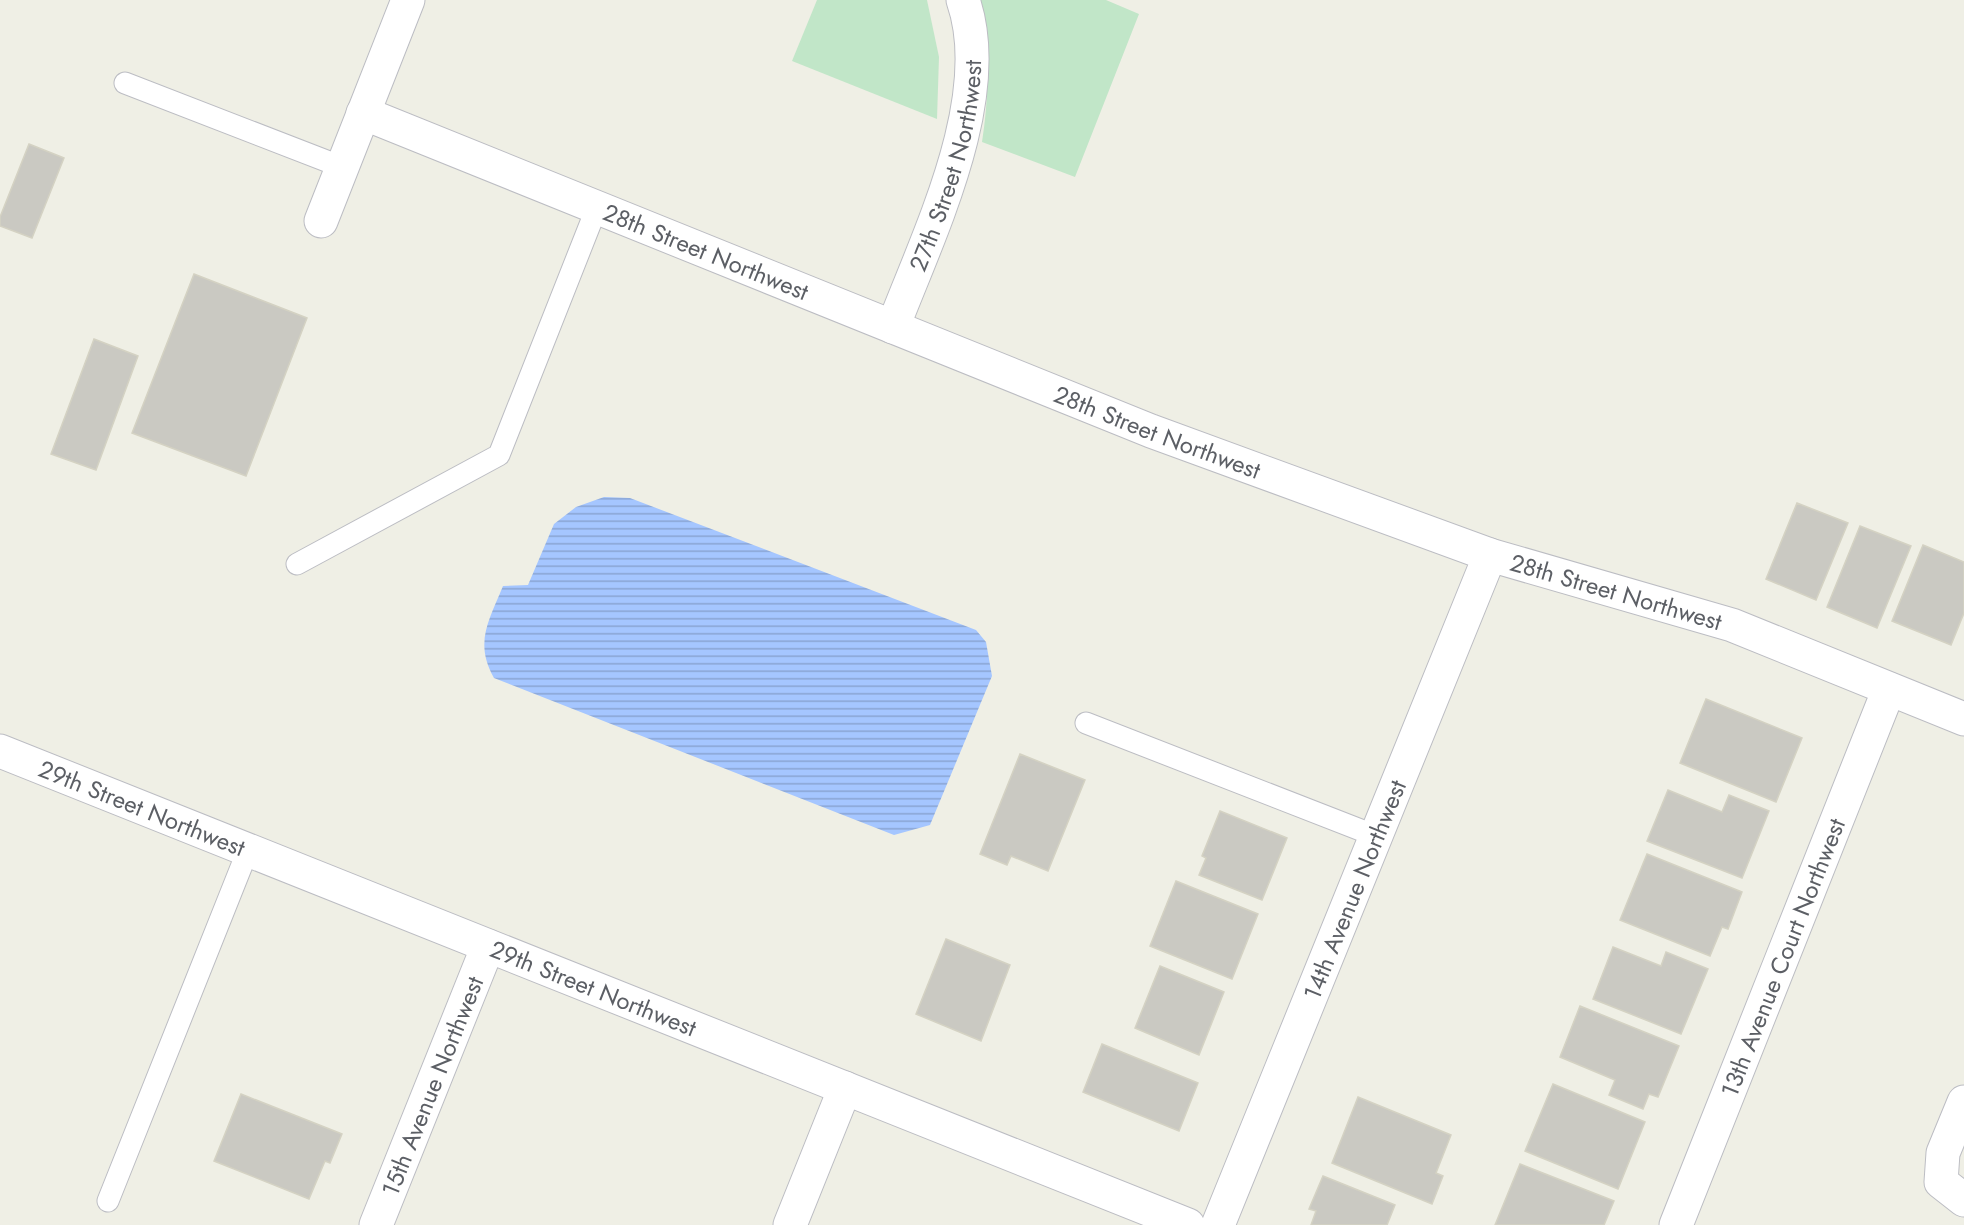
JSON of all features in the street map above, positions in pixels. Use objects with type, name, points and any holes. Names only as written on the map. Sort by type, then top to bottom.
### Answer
[{"type":"street","points":[[321,221],[408,0]]},
{"type":"street","name":"27th Street Northwest","points":[[893,327],[955,162],[971,92],[969,18],[963,0]]},
{"type":"street","name":"28th Street Northwest","points":[[363,113],[1151,431],[1490,555],[1732,625],[1964,719]]},
{"type":"street","name":"14th Avenue Northwest","points":[[1218,1225],[1490,555]]},
{"type":"street","name":"13th Avenue Court Northwest","points":[[1676,1225],[1889,689]]},
{"type":"street","name":"29th Street Northwest","points":[[0,751],[1188,1225]]},
{"type":"street","name":"15th Avenue Northwest","points":[[376,1225],[488,946]]},
{"type":"street","points":[[790,1225],[845,1088]]},
{"type":"street","points":[[1953,1191],[1942,1153],[1964,1102]]},
{"type":"lane","points":[[125,83],[342,167]]},
{"type":"lane","points":[[297,564],[499,455],[597,207]]},
{"type":"lane","points":[[1086,723],[1376,836]]},
{"type":"lane","points":[[108,1200],[248,850]]},
{"type":"green space","points":[[817,0],[927,0],[939,57],[937,119],[792,61]]},
{"type":"green space","points":[[978,0],[1106,0],[1139,14],[1075,177],[982,142],[987,71]]},
{"type":"water","points":[[604,497],[630,498],[976,630],[986,642],[992,676],[930,825],[894,835],[494,678],[488,665],[484,642],[489,621],[503,586],[528,585],[554,524],[576,507]]},
{"type":"building","points":[[29,144],[64,158],[32,238],[0,226],[0,217]]},
{"type":"building","points":[[194,274],[307,318],[246,476],[132,433]]},
{"type":"building","points":[[94,339],[138,356],[96,470],[51,454]]},
{"type":"building","points":[[1797,503],[1848,523],[1816,600],[1766,579]]},
{"type":"building","points":[[1860,526],[1911,546],[1877,628],[1827,607]]},
{"type":"building","points":[[1923,545],[1964,562],[1964,613],[1951,645],[1892,621]]},
{"type":"building","points":[[1706,699],[1802,738],[1776,802],[1680,763]]},
{"type":"building","points":[[1020,754],[1085,780],[1048,871],[1011,856],[1007,865],[980,854]]},
{"type":"building","points":[[1668,790],[1722,812],[1729,795],[1769,811],[1742,878],[1647,841]]},
{"type":"building","points":[[1220,811],[1287,838],[1262,900],[1199,875],[1206,858],[1202,856]]},
{"type":"building","points":[[1647,854],[1742,892],[1728,929],[1722,927],[1710,956],[1620,920]]},
{"type":"building","points":[[1176,881],[1258,914],[1232,979],[1150,946]]},
{"type":"building","points":[[946,939],[1010,965],[981,1041],[916,1014]]},
{"type":"building","points":[[1613,947],[1661,966],[1666,952],[1708,969],[1681,1034],[1593,999]]},
{"type":"building","points":[[1160,966],[1224,992],[1199,1055],[1135,1028]]},
{"type":"building","points":[[1580,1006],[1679,1046],[1658,1097],[1649,1094],[1643,1109],[1609,1095],[1615,1080],[1560,1057]]},
{"type":"building","points":[[1102,1044],[1198,1083],[1179,1131],[1083,1092]]},
{"type":"building","points":[[1553,1084],[1645,1122],[1618,1189],[1525,1151]]},
{"type":"building","points":[[241,1094],[342,1134],[330,1163],[325,1161],[309,1199],[214,1161]]},
{"type":"building","points":[[1358,1097],[1451,1135],[1436,1173],[1443,1176],[1432,1204],[1332,1163]]},
{"type":"building","points":[[1520,1164],[1614,1201],[1604,1225],[1495,1225]]},
{"type":"building","points":[[1323,1176],[1395,1205],[1387,1225],[1311,1225],[1316,1211],[1309,1209]]}]
